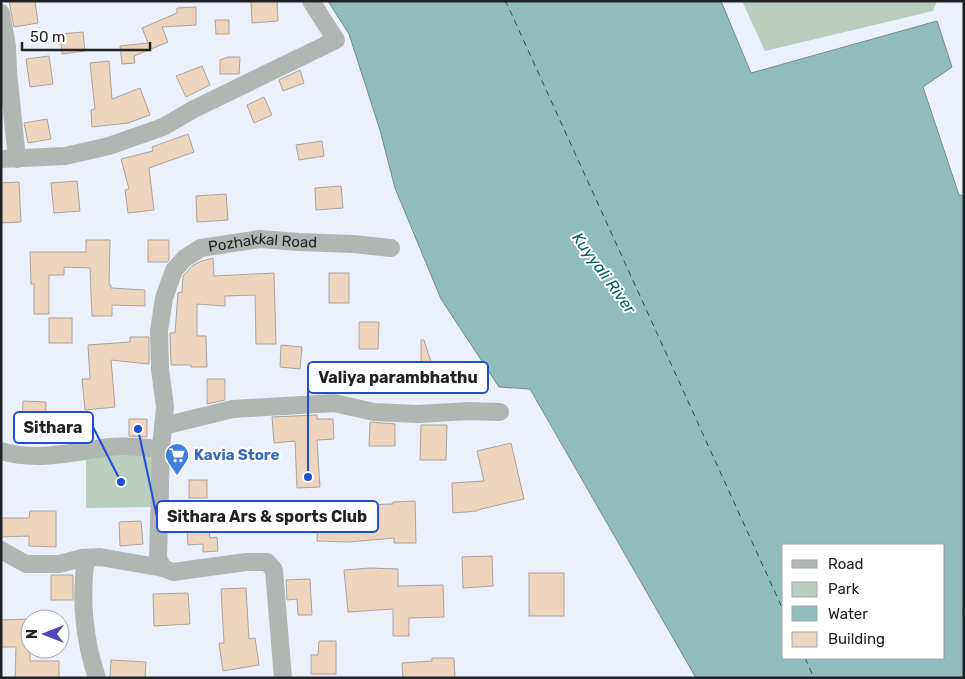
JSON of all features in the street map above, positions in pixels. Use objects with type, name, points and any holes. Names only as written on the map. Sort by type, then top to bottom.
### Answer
[{"type":"street","points":[[1,13],[7,46],[9,159],[65,156],[109,146],[163,127],[194,109],[336,40],[311,1]]},
{"type":"street","name":"Pozhakkal Road","points":[[163,568],[158,558],[161,449],[165,407],[160,369],[159,331],[164,298],[174,270],[185,258],[201,248],[260,239],[391,248]]},
{"type":"street","points":[[163,426],[233,409],[334,403],[374,412],[418,414],[469,411],[500,412]]},
{"type":"street","points":[[1,451],[36,456],[68,454],[112,447],[161,449]]},
{"type":"street","points":[[1,550],[26,564],[59,564],[86,558],[100,558],[163,568],[173,572],[246,562],[267,562],[274,570],[283,678]]},
{"type":"street","points":[[86,558],[83,578],[84,618],[88,644],[97,678]]},
{"type":"green space","points":[[742,1],[937,1],[933,11],[765,51]]},
{"type":"green space","points":[[155,455],[156,507],[86,508],[86,456]]},
{"type":"water","name":"Kuyyali River","points":[[328,1],[721,1],[751,73],[937,21],[952,67],[923,87],[959,195],[964,195],[964,599],[962,615],[964,618],[964,678],[696,678],[530,389],[499,387],[441,299],[395,188],[380,130],[349,34]]},
{"type":"building","points":[[9,1],[35,1],[38,23],[14,27]]},
{"type":"building","points":[[251,1],[277,1],[278,21],[252,23]]},
{"type":"building","points":[[196,7],[196,25],[162,27],[168,42],[134,56],[135,63],[122,64],[120,46],[148,43],[142,28],[177,13],[177,8]]},
{"type":"building","points":[[215,20],[229,20],[229,34],[216,34]]},
{"type":"building","points":[[83,32],[85,51],[62,54],[60,34]]},
{"type":"building","points":[[49,56],[53,84],[30,87],[26,59]]},
{"type":"building","points":[[228,57],[240,57],[239,74],[220,74],[220,60]]},
{"type":"building","points":[[109,61],[112,99],[140,88],[150,115],[128,123],[92,127],[91,110],[95,109],[90,63]]},
{"type":"building","points":[[202,66],[210,85],[186,97],[176,76]]},
{"type":"building","points":[[300,70],[304,83],[283,91],[279,80]]},
{"type":"building","points":[[264,97],[272,115],[254,123],[247,105]]},
{"type":"building","points":[[47,119],[51,139],[28,143],[24,123]]},
{"type":"building","points":[[188,134],[194,152],[149,168],[154,210],[128,213],[125,190],[129,189],[121,159],[153,151],[152,147]]},
{"type":"building","points":[[322,141],[324,156],[299,160],[296,145]]},
{"type":"building","points":[[77,181],[80,211],[54,213],[51,183]]},
{"type":"building","points":[[19,182],[21,222],[1,223],[1,183]]},
{"type":"building","points":[[341,186],[343,208],[316,210],[315,188]]},
{"type":"building","points":[[226,194],[228,220],[197,222],[196,196]]},
{"type":"building","points":[[86,240],[110,240],[109,285],[111,285],[111,288],[145,290],[145,306],[112,305],[112,316],[92,316],[90,268],[64,267],[64,275],[49,275],[49,314],[34,314],[34,284],[31,284],[30,252],[86,252]]},
{"type":"building","points":[[148,240],[169,240],[169,260],[167,262],[148,262]]},
{"type":"building","points":[[213,258],[214,276],[274,273],[276,344],[256,344],[255,295],[225,296],[225,306],[197,304],[197,336],[206,336],[207,367],[171,365],[170,333],[175,333],[178,293],[182,292],[183,276],[192,266]]},
{"type":"building","points":[[329,273],[349,273],[349,303],[329,303]]},
{"type":"building","points":[[49,318],[72,318],[72,343],[49,343]]},
{"type":"building","points":[[359,322],[379,322],[378,349],[359,349]]},
{"type":"building","points":[[130,337],[149,337],[149,364],[111,360],[115,407],[85,410],[82,379],[90,379],[88,345],[130,342]]},
{"type":"building","points":[[421,340],[424,340],[438,384],[421,390]]},
{"type":"building","points":[[281,345],[302,347],[300,369],[280,367]]},
{"type":"building","points":[[207,379],[225,379],[225,400],[207,404]]},
{"type":"building","points":[[23,401],[46,402],[45,425],[22,424]]},
{"type":"building","points":[[317,415],[317,419],[333,419],[334,439],[317,440],[320,487],[297,488],[295,441],[274,443],[272,417]]},
{"type":"building","points":[[129,419],[147,419],[147,437],[129,436]]},
{"type":"building","points":[[370,422],[395,424],[395,446],[369,446]]},
{"type":"building","points":[[421,425],[447,425],[446,460],[420,460]]},
{"type":"building","points":[[511,443],[524,499],[477,511],[453,513],[452,483],[484,481],[477,451]]},
{"type":"building","points":[[189,480],[207,480],[207,498],[189,498]]},
{"type":"building","points":[[415,501],[416,543],[394,543],[394,538],[348,542],[317,541],[318,507],[359,507],[359,505]]},
{"type":"building","points":[[30,511],[56,511],[56,547],[29,546],[29,536],[1,537],[1,518],[29,518]]},
{"type":"building","points":[[141,521],[143,544],[120,546],[119,522]]},
{"type":"building","points":[[209,529],[210,538],[217,537],[218,551],[203,552],[203,544],[188,545],[187,530]]},
{"type":"building","points":[[492,556],[493,586],[463,588],[462,557]]},
{"type":"building","points":[[370,568],[398,569],[398,586],[443,585],[444,617],[409,618],[409,636],[393,636],[393,609],[348,612],[344,570]]},
{"type":"building","points":[[529,573],[564,573],[564,616],[529,616]]},
{"type":"building","points":[[51,575],[73,575],[73,600],[51,600]]},
{"type":"building","points":[[310,579],[312,615],[298,615],[297,599],[287,600],[286,580]]},
{"type":"building","points":[[246,588],[249,639],[255,638],[259,665],[223,671],[219,643],[224,643],[221,589]]},
{"type":"building","points":[[188,593],[190,624],[154,626],[153,594]]},
{"type":"building","points":[[20,619],[20,659],[59,661],[59,678],[15,678],[16,647],[1,647],[1,620]]},
{"type":"building","points":[[319,641],[336,641],[336,674],[311,674],[311,655],[318,655]]},
{"type":"building","points":[[432,658],[454,658],[455,678],[403,678],[402,663],[432,661]]},
{"type":"building","points":[[111,660],[146,662],[145,678],[110,678]]},
{"type":"ferry route","points":[[504,1],[782,608]]},
{"type":"ferry route","points":[[805,659],[814,678]]},
{"type":"place","name":"Sithara Ars & sports Club","points":[[138,429]]},
{"type":"place","name":"Kavia Store","points":[[177,476]]},
{"type":"place","name":"Valiya parambhathu","points":[[308,477]]},
{"type":"place","name":"Sithara","points":[[121,482]]}]
